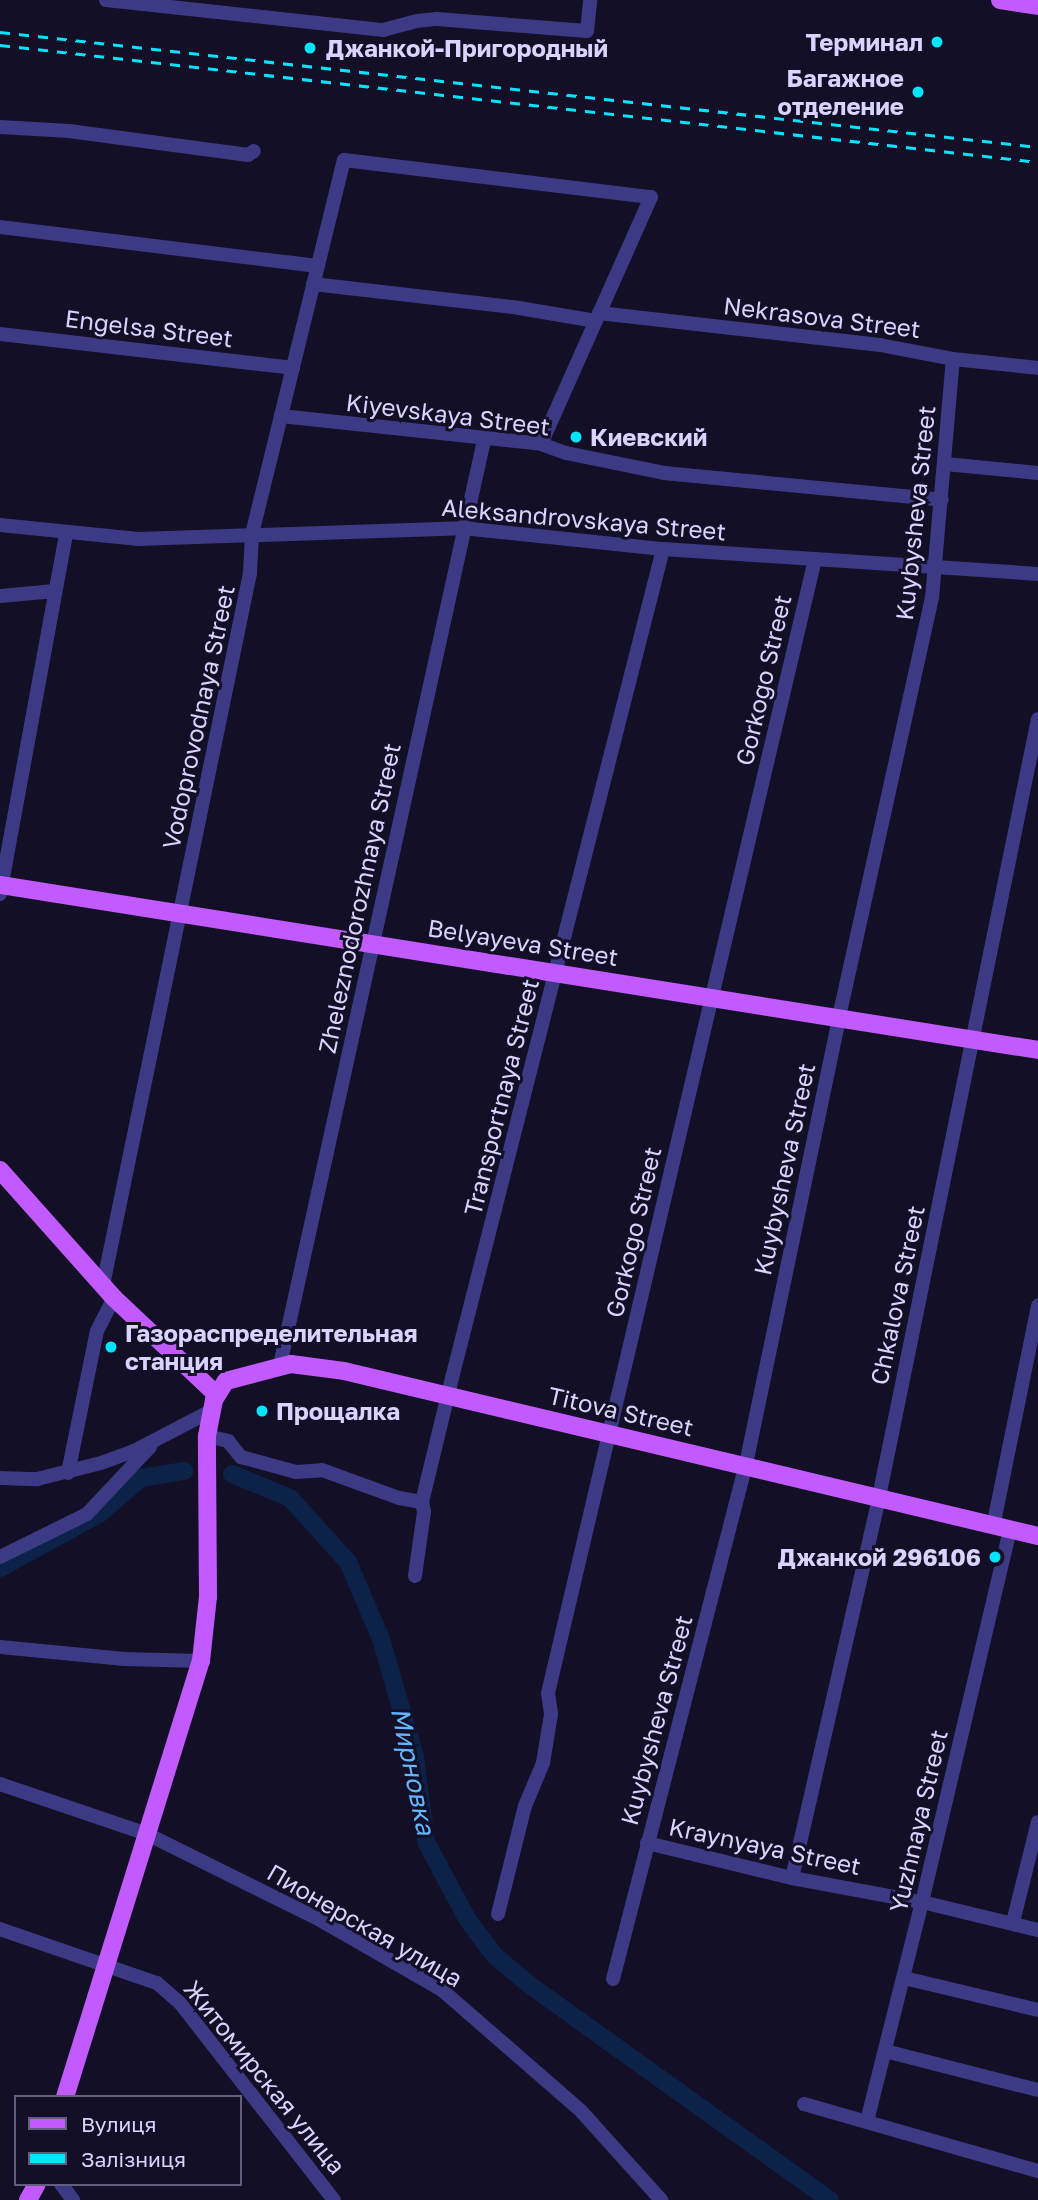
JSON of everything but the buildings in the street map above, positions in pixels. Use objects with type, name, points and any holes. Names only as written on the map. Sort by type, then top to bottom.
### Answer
[{"type":"main road","points":[[1000,0],[1038,6]]},
{"type":"main road","name":"Belyayeva Street","points":[[0,888],[374,943],[1038,1050]]},
{"type":"main road","points":[[0,1170],[108,1292],[216,1394],[209,1412],[207,1436],[208,1597],[201,1661],[66,2095]]},
{"type":"main road","name":"Titova Street","points":[[216,1394],[226,1381],[280,1365],[344,1371],[746,1464],[1038,1536]]},
{"type":"street","points":[[106,0],[383,30],[417,20],[437,19],[587,31],[590,0]]},
{"type":"street","points":[[0,127],[69,131],[248,155],[254,151]]},
{"type":"street","name":"Vodoprovodnaya Street","points":[[68,1473],[97,1331],[108,1292],[250,573],[252,534],[344,160],[651,197],[598,317]]},
{"type":"street","points":[[0,227],[318,266]]},
{"type":"street","name":"Nekrasova Street","points":[[313,285],[880,345],[953,359],[1038,368]]},
{"type":"street","points":[[541,444],[598,317]]},
{"type":"street","name":"Engelsa Street","points":[[0,334],[293,368]]},
{"type":"street","name":"Kuybysheva Street","points":[[613,1979],[746,1464],[937,566],[953,359]]},
{"type":"street","name":"Kiyevskaya Street","points":[[281,416],[484,440],[541,444],[566,453],[664,473],[942,500]]},
{"type":"street","name":"Zheleznodorozhnaya Street","points":[[280,1365],[374,943],[462,528],[484,440]]},
{"type":"street","points":[[945,464],[1038,473]]},
{"type":"street","name":"Aleksandrovskaya Street","points":[[0,526],[138,539],[462,528],[663,550],[1038,573]]},
{"type":"street","points":[[0,888],[66,534]]},
{"type":"street","name":"Transportnaya Street","points":[[415,1576],[424,1512],[422,1502],[663,550]]},
{"type":"street","name":"Gorkogo Street","points":[[498,1913],[525,1806],[543,1763],[551,1714],[548,1692],[815,559]]},
{"type":"street","points":[[0,596],[55,591]]},
{"type":"street","name":"Chkalova Street","points":[[792,1878],[879,1497],[1038,719]]},
{"type":"street","name":"Yuzhnaya Street","points":[[867,2121],[922,1902],[1001,1528],[1038,1306]]},
{"type":"street","points":[[0,1478],[37,1479],[68,1473],[134,1451],[209,1412]]},
{"type":"street","points":[[207,1436],[228,1441],[242,1457],[296,1472],[322,1470],[398,1498],[422,1502]]},
{"type":"street","points":[[0,1557],[87,1514],[158,1438]]},
{"type":"street","points":[[0,1647],[124,1659],[201,1661]]},
{"type":"street","name":"Пионерская улица","points":[[0,1784],[147,1834],[320,1920],[442,1990],[581,2110],[661,2200]]},
{"type":"street","points":[[1013,1922],[1038,1822]]},
{"type":"street","name":"Kraynyaya Street","points":[[647,1843],[792,1878],[922,1902],[1038,1930]]},
{"type":"street","name":"Житомирская улица","points":[[0,1929],[107,1963],[157,1983],[180,2003],[334,2200]]},
{"type":"street","points":[[904,1978],[1038,2010]]},
{"type":"street","points":[[886,2051],[1038,2090]]},
{"type":"street","points":[[804,2104],[1038,2171]]},
{"type":"waterway","name":"Мирновка","points":[[0,1568],[99,1514],[141,1478],[184,1471]]},
{"type":"waterway","name":"Мирновка","points":[[232,1474],[290,1498],[348,1562],[381,1639],[415,1757],[426,1842],[468,1920],[494,1955],[531,1986],[830,2200]]},
{"type":"railway","points":[[0,32],[1038,147]]},
{"type":"railway","points":[[0,45],[1038,162]]},
{"type":"place","name":"Терминал","points":[[937,42]]},
{"type":"place","name":"Джанкой-Пригородный","points":[[310,48]]},
{"type":"place","name":"Багажное отделение","points":[[918,92]]},
{"type":"place","name":"Киевский","points":[[576,437]]},
{"type":"place","name":"Газораспределительная станция","points":[[111,1347]]},
{"type":"place","name":"Прощалка","points":[[262,1411]]},
{"type":"place","name":"Джанкой 296106","points":[[995,1557]]}]
